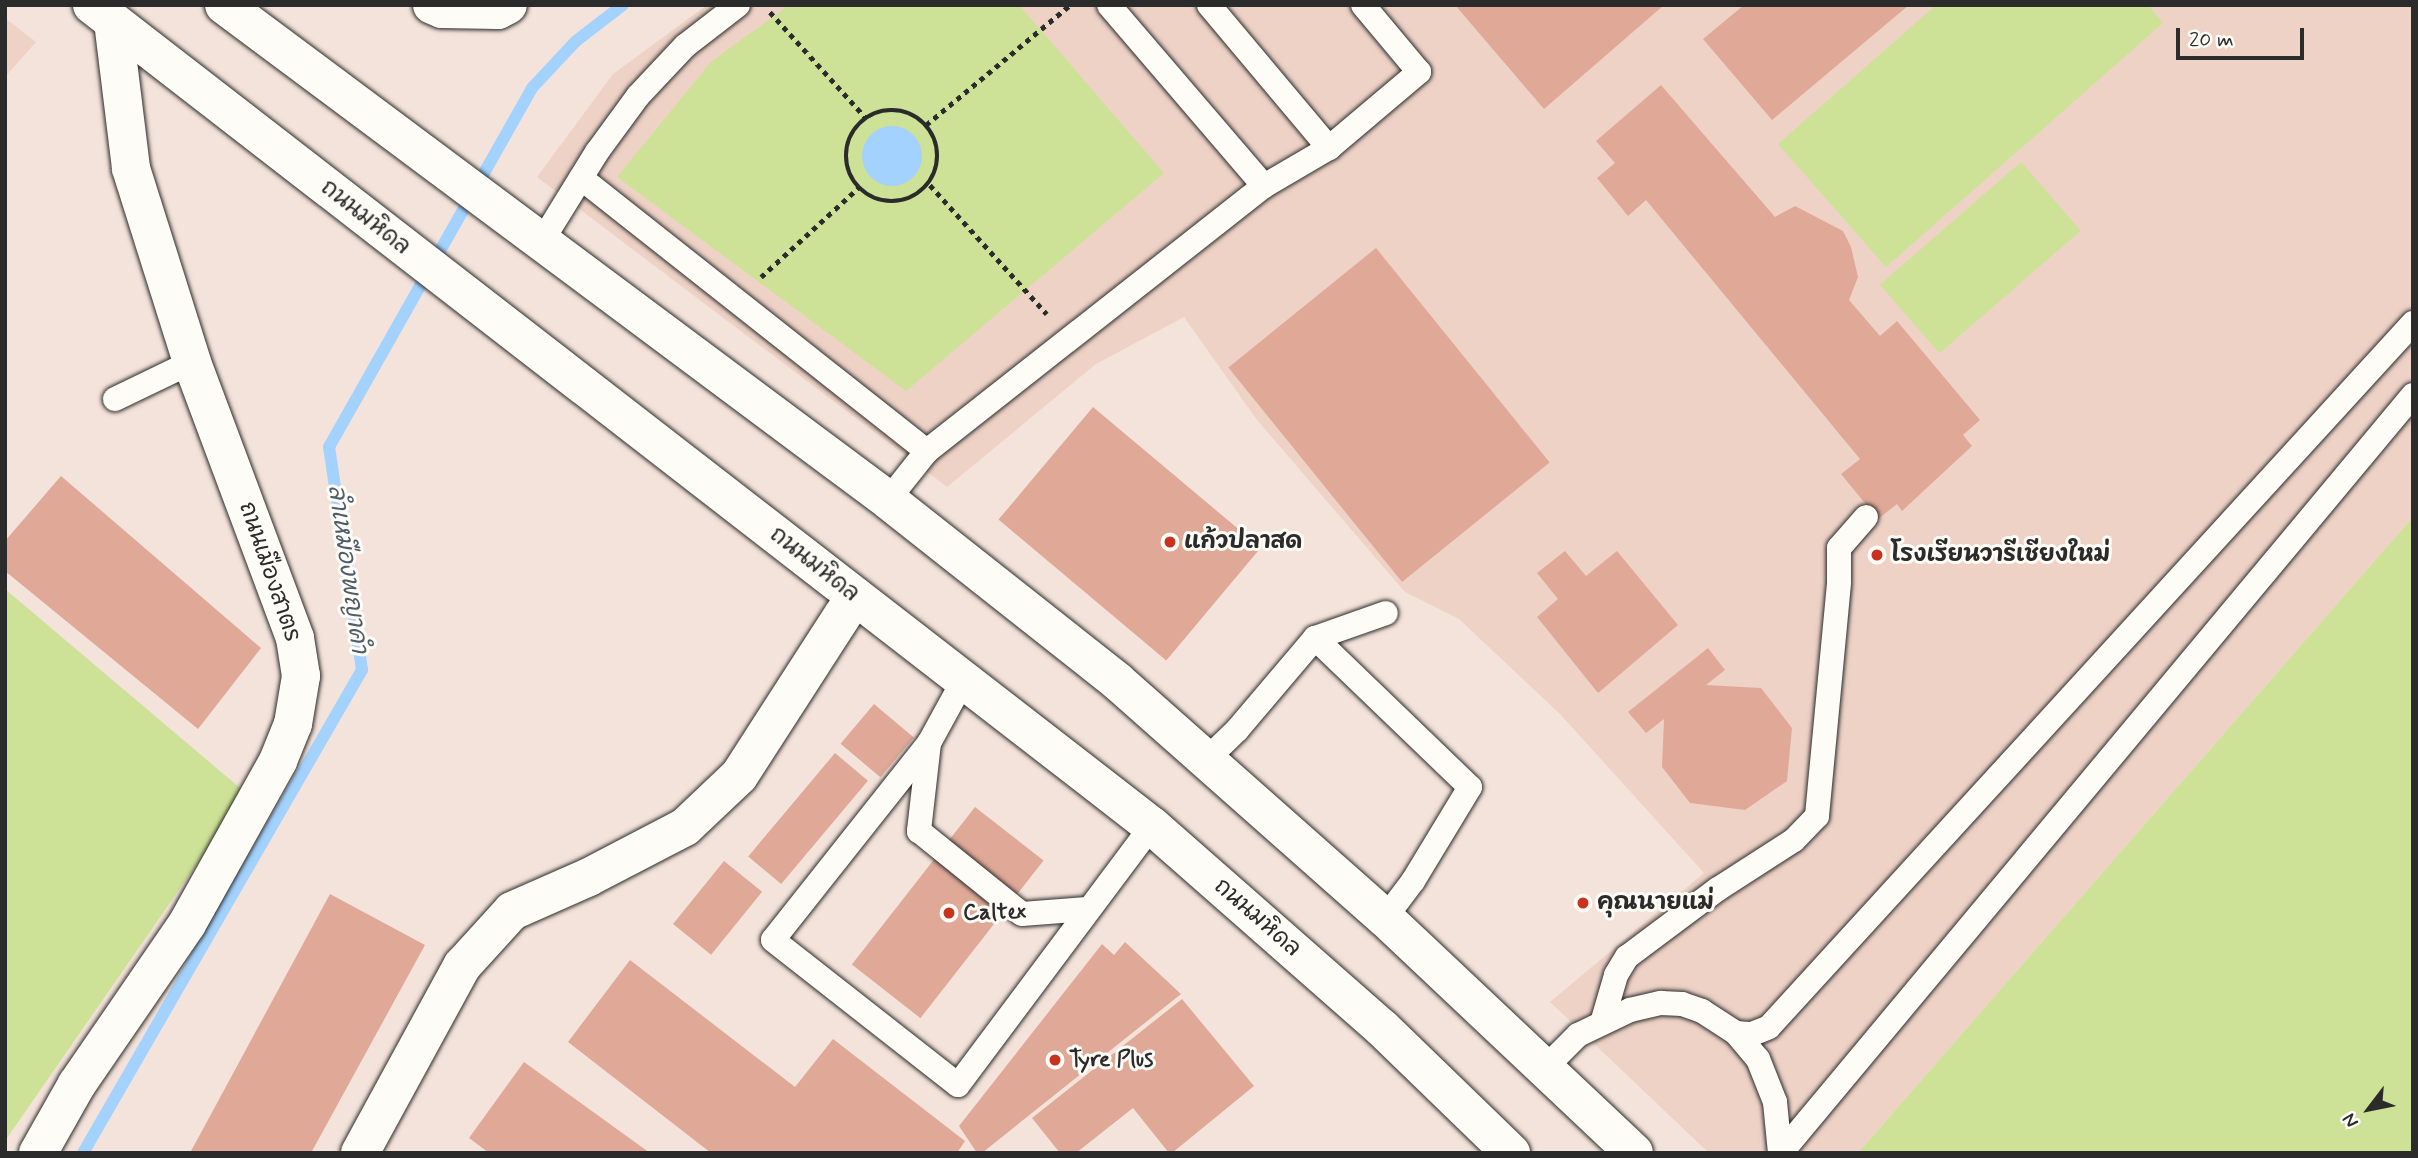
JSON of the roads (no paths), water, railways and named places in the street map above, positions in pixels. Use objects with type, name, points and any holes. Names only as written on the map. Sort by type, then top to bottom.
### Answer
[{"type":"main road","points":[[224,5],[888,500],[1117,681],[1385,918],[1634,1153]]},
{"type":"main road","points":[[432,5],[442,9],[498,9],[508,5]]},
{"type":"main road","name":"ถนนมหิดล","points":[[103,14],[1152,826],[1382,1028],[1511,1153]]},
{"type":"main road","name":"ถนนเมืองสาตร","points":[[38,1153],[77,1084],[187,924],[278,761],[293,724],[301,676],[295,638],[192,362],[131,168],[103,14]]},
{"type":"main road","points":[[367,1150],[462,966],[512,911],[589,877],[685,827],[739,776],[855,596]]},
{"type":"lane","points":[[542,241],[620,119],[660,70],[738,5]]},
{"type":"lane","points":[[1109,5],[1264,186]]},
{"type":"lane","points":[[1209,5],[1329,148]]},
{"type":"lane","points":[[888,500],[927,452],[1264,186],[1329,148],[1419,72],[1363,5]]},
{"type":"lane","points":[[581,178],[927,452]]},
{"type":"lane","points":[[1736,1033],[1752,1034],[1769,1027],[2413,323]]},
{"type":"lane","points":[[115,399],[192,362]]},
{"type":"lane","points":[[1780,1153],[2413,395]]},
{"type":"lane","points":[[1602,1023],[1616,975],[1627,957],[1718,890],[1794,840],[1817,816],[1839,582],[1839,548],[1866,517]]},
{"type":"lane","points":[[1207,759],[1237,730],[1315,638],[1385,613]]},
{"type":"lane","points":[[1315,638],[1470,787],[1413,881],[1385,918]]},
{"type":"lane","points":[[963,681],[929,743],[773,940],[958,1085],[1087,909],[1152,826]]},
{"type":"lane","points":[[929,743],[919,831],[1022,914],[1087,909]]},
{"type":"lane","points":[[1545,1068],[1578,1035],[1630,1010],[1661,1003],[1682,1004],[1702,1011],[1736,1033],[1758,1059],[1770,1084],[1778,1117],[1780,1153]]},
{"type":"water","points":[[886,126],[898,126],[917,139],[922,156],[920,168],[909,181],[898,186],[886,186],[867,173],[862,162],[862,150],[875,131]]},
{"type":"waterway","name":"ลำเหมืองพญาคำ","points":[[83,1153],[362,670],[329,447],[532,88],[576,41],[623,5]]},
{"type":"place","name":"แก้วปลาสด","points":[[1170,542]]},
{"type":"place","name":"โรงเรียนวารีเชียงใหม่","points":[[1877,555]]},
{"type":"place","name":"คุณนายแม่","points":[[1583,903]]},
{"type":"place","name":"Caltex","points":[[949,913]]},
{"type":"place","name":"Tyre Plus","points":[[1055,1060]]}]
